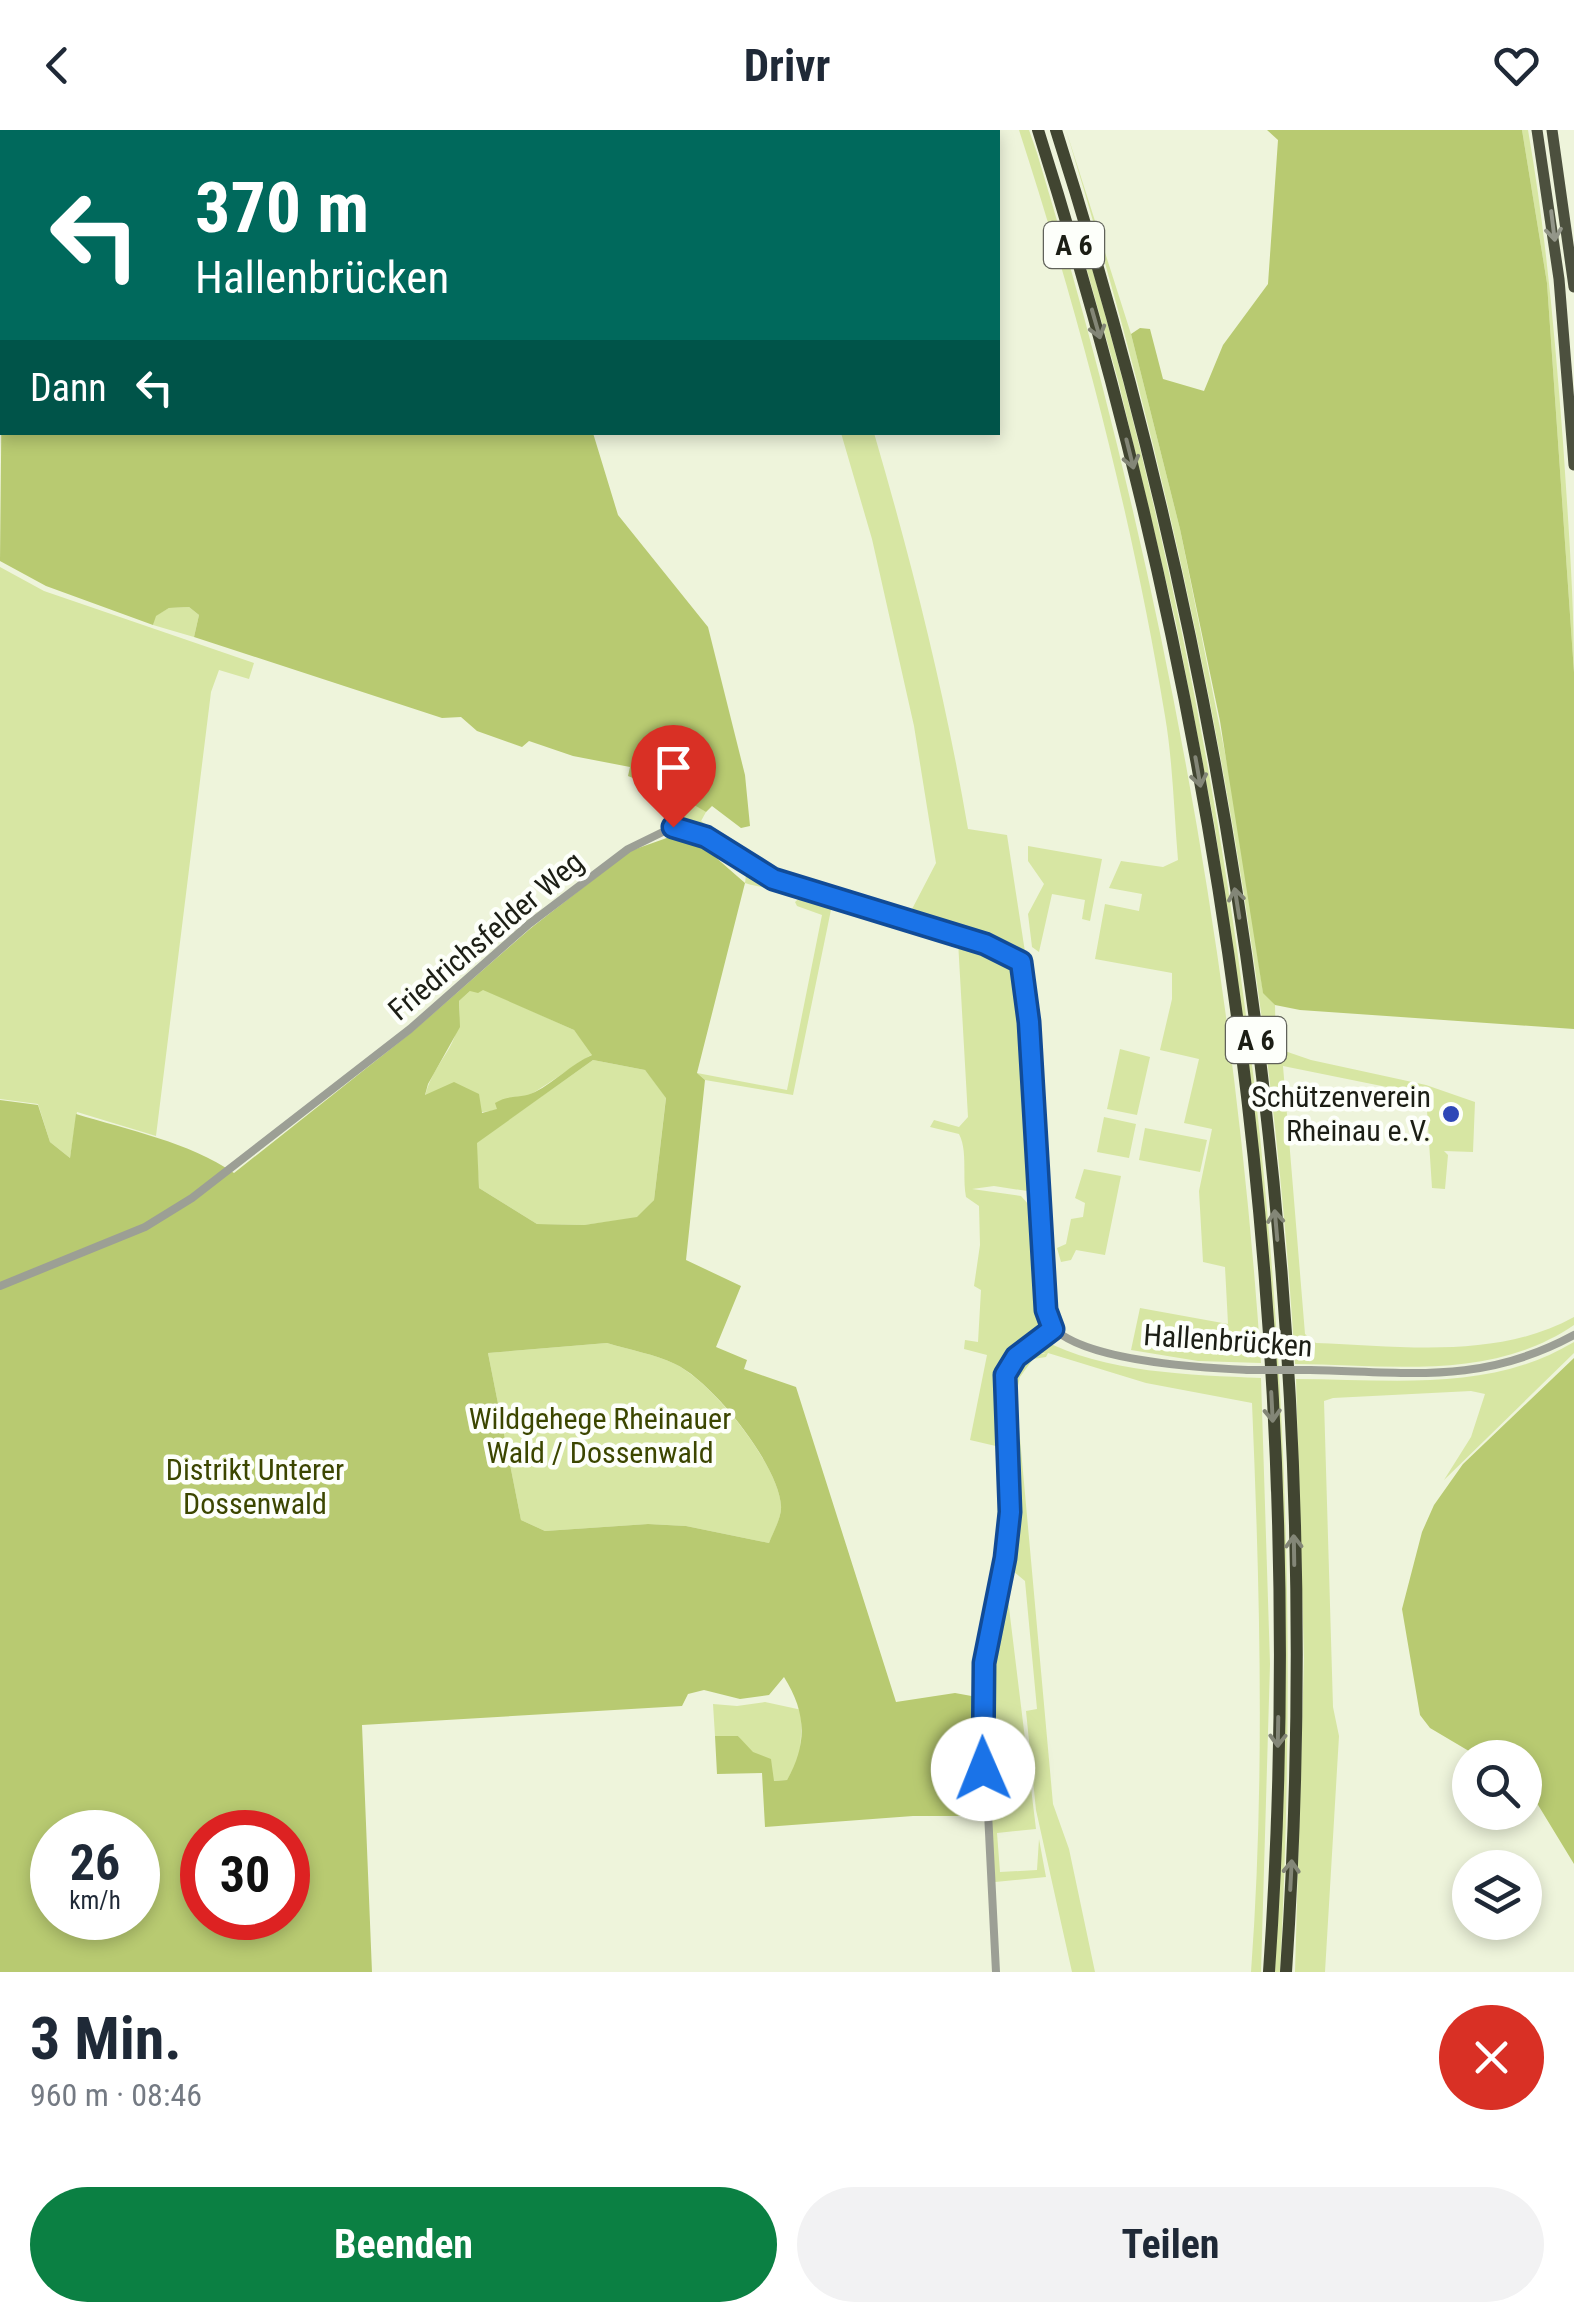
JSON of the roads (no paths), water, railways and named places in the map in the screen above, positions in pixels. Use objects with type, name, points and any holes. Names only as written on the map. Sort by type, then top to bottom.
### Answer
[{"type":"highway","name":"A 6","points":[[1038,130],[1106,360],[1159,574],[1216,867],[1240,1042],[1262,1263],[1277,1531],[1278,1737],[1269,1972]]},
{"type":"highway","name":"A 6","points":[[1056,130],[1122,354],[1173,559],[1215,769],[1252,1008],[1280,1270],[1294,1525],[1295,1736],[1286,1972]]},
{"type":"highway","points":[[1537,130],[1559,279],[1574,465]]},
{"type":"highway","points":[[1552,130],[1574,287]]},
{"type":"street","name":"Friedrichsfelder Weg","points":[[0,1286],[145,1226],[192,1198],[410,1030],[529,924],[628,849],[673,827],[706,837],[773,879],[1006,953],[1021,962],[1046,1310],[1053,1329]]},
{"type":"street","name":"Hallenbrücken","points":[[1053,1329],[1070,1342],[1148,1360],[1248,1370],[1471,1371],[1522,1360],[1574,1335]]},
{"type":"street","points":[[996,1972],[982,1693],[1010,1512],[1003,1387],[1016,1357],[1053,1329]]},
{"type":"place","name":"Schützenverein Rheinau e.V.","points":[[1451,1114]]},
{"type":"park label","name":"Wildgehege Rheinauer Wald / Dossenwald","points":[[600,1436]]},
{"type":"park label","name":"Distrikt Unterer Dossenwald","points":[[255,1487]]}]
